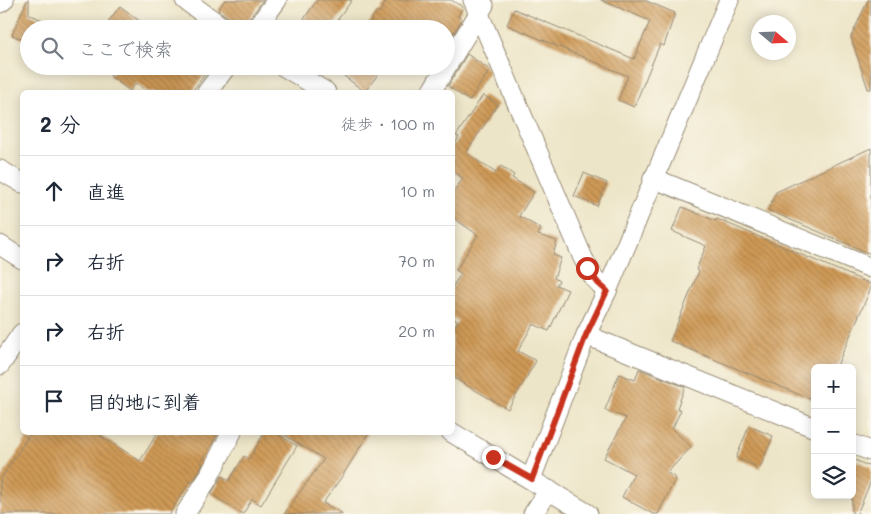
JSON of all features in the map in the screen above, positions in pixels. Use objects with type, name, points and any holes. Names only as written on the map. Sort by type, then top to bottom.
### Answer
[{"type":"street","points":[[0,3],[4,0]]},
{"type":"street","points":[[185,0],[213,20]]},
{"type":"street","points":[[263,20],[277,0]]},
{"type":"street","points":[[532,479],[586,335],[607,291],[729,0]]},
{"type":"street","points":[[480,5],[583,258],[594,278],[607,291]]},
{"type":"street","points":[[455,48],[480,5]]},
{"type":"street","points":[[209,90],[220,75]]},
{"type":"street","points":[[298,75],[323,90]]},
{"type":"street","points":[[431,90],[440,75]]},
{"type":"street","points":[[0,170],[20,182]]},
{"type":"street","points":[[653,178],[871,268]]},
{"type":"street","points":[[2,250],[20,258]]},
{"type":"street","points":[[586,335],[811,426]]},
{"type":"street","points":[[0,365],[20,336]]},
{"type":"street","points":[[455,434],[588,514]]},
{"type":"street","points":[[185,514],[207,480],[230,435]]},
{"type":"street","points":[[856,445],[871,451]]},
{"type":"street","points":[[533,514],[549,490]]},
{"type":"building","points":[[27,0],[29,0],[29,14],[42,20],[20,20],[20,38],[12,35]]},
{"type":"building","points":[[225,0],[263,0],[248,20],[232,20],[218,10]]},
{"type":"building","points":[[317,0],[352,0],[338,20],[303,20]]},
{"type":"building","points":[[387,0],[451,0],[463,7],[458,16],[462,19],[455,30],[455,20],[371,20],[377,11],[379,13]]},
{"type":"building","points":[[601,0],[644,0],[675,13],[664,46],[660,44],[634,107],[618,100],[628,76],[507,25],[514,9],[634,59],[650,21]]},
{"type":"building","points":[[868,0],[871,0],[871,89],[868,89],[851,37]]},
{"type":"building","points":[[120,6],[138,20],[110,20]]},
{"type":"building","points":[[467,54],[490,70],[469,101],[448,86]]},
{"type":"building","points":[[204,75],[193,90],[145,90],[136,83],[129,90],[110,76]]},
{"type":"building","points":[[343,75],[377,75],[366,90],[362,90]]},
{"type":"building","points":[[483,95],[498,104],[466,153],[496,173],[501,166],[514,175],[512,178],[534,192],[519,216],[541,229],[538,235],[557,241],[553,255],[561,258],[554,278],[559,281],[556,285],[568,290],[549,331],[533,324],[518,351],[536,361],[508,409],[455,379],[455,326],[458,321],[455,319],[455,283],[461,274],[456,270],[478,235],[455,219],[455,190],[463,178],[455,173],[455,143],[459,137],[456,136]]},
{"type":"building","points":[[871,148],[871,254],[768,210],[776,192]]},
{"type":"building","points":[[584,173],[607,183],[597,206],[574,196]]},
{"type":"building","points":[[682,207],[716,221],[717,219],[871,284],[871,288],[838,364],[811,364],[811,399],[670,341],[699,271],[696,270],[706,246],[672,231]]},
{"type":"building","points":[[639,369],[685,387],[677,408],[681,410],[672,429],[691,447],[667,473],[676,478],[658,514],[653,514],[622,497],[634,474],[604,458],[626,418],[605,410],[619,374],[635,380]]},
{"type":"building","points":[[749,426],[773,436],[760,468],[736,458]]},
{"type":"building","points":[[29,435],[100,435],[140,461],[156,435],[217,435],[201,463],[203,464],[197,474],[192,482],[190,481],[169,514],[0,514],[0,480]]},
{"type":"building","points":[[263,435],[280,435],[297,446],[261,505],[252,499],[243,514],[211,494],[222,476],[229,481],[244,456],[249,459]]},
{"type":"building","points":[[284,435],[367,435],[343,475],[323,503],[343,514],[284,514],[324,459]]},
{"type":"building","points":[[856,461],[871,467],[871,481],[857,514],[852,514],[852,499],[856,499]]},
{"type":"route","points":[[493,457],[532,479],[586,335],[607,291],[598,283],[587,268]]}]
